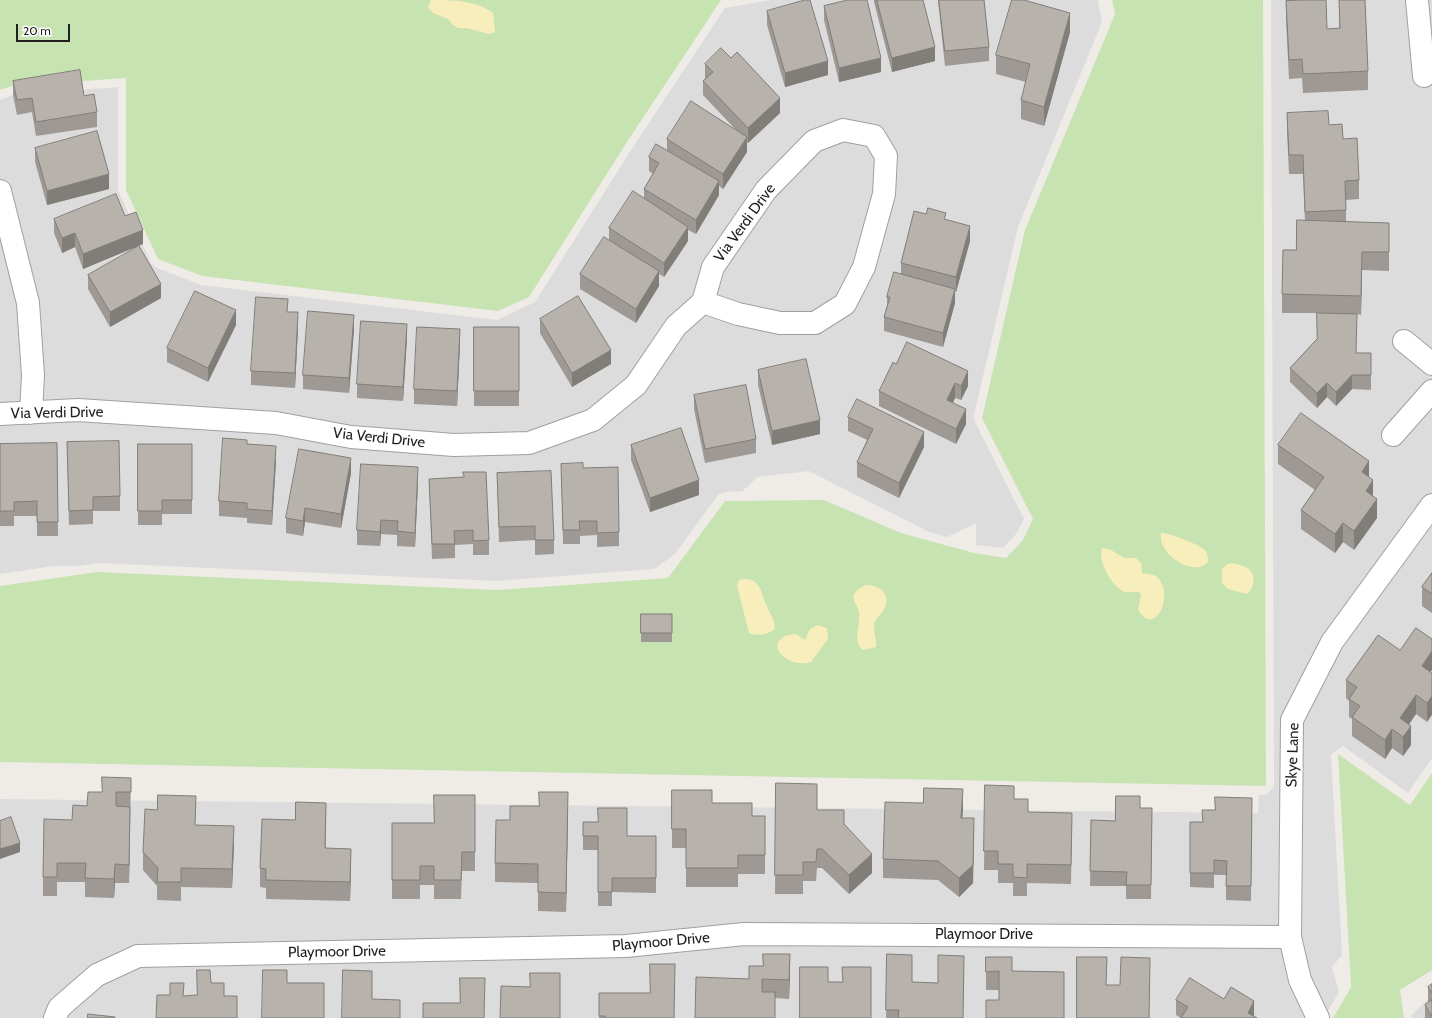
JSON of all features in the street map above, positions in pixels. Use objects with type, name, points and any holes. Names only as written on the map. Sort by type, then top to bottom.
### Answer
[{"type":"street","points":[[1417,0],[1424,76]]},
{"type":"street","name":"Via Verdi Drive","points":[[0,414],[78,410],[276,423],[351,438],[454,445],[529,443],[593,420],[636,385],[676,326],[703,302],[713,267],[766,190],[814,141],[843,130],[874,136],[886,156],[884,194],[864,267],[845,304],[815,323],[780,323],[738,314],[703,302]]},
{"type":"street","points":[[0,191],[5,231],[28,303],[33,375],[30,413]]},
{"type":"street","points":[[1404,341],[1432,364]]},
{"type":"street","points":[[1393,435],[1432,392]]},
{"type":"street","name":"Skye Lane","points":[[1318,1018],[1300,980],[1290,937],[1292,720],[1332,642],[1432,505]]},
{"type":"street","name":"Playmoor Drive","points":[[55,1018],[60,1008],[97,975],[138,956],[626,946],[744,934],[1290,937]]},
{"type":"shaded area","points":[[770,0],[1098,0],[1102,22],[1018,227],[974,415],[975,422],[1024,519],[1016,534],[1003,548],[976,545],[976,523],[947,537],[929,532],[809,471],[757,477],[746,488],[744,488],[743,491],[725,492],[718,495],[675,554],[654,569],[497,581],[98,563],[78,566],[54,566],[0,574],[0,100],[13,95],[118,87],[118,190],[151,263],[155,267],[201,285],[497,320],[535,302],[633,147],[725,8]]},
{"type":"shaded area","points":[[1271,0],[1432,0],[1432,758],[1408,793],[1343,746],[1331,754],[1342,955],[1332,967],[1339,992],[1324,1018],[0,1018],[0,799],[1258,813],[1259,795],[1266,795],[1274,786]]},
{"type":"shaded area","points":[[1432,995],[1432,1018],[1412,1018],[1411,1016]]},
{"type":"green space","points":[[0,0],[721,0],[627,142],[529,297],[498,311],[202,276],[158,259],[126,190],[126,78],[12,86],[0,90]]},
{"type":"green space","points":[[1112,0],[1263,0],[1266,786],[0,762],[0,586],[97,572],[497,590],[668,578],[725,501],[824,500],[901,533],[974,553],[1006,558],[1023,540],[1033,519],[982,418],[1025,230],[1115,14]]},
{"type":"green space","points":[[1338,754],[1410,805],[1432,773],[1432,970],[1400,990],[1404,1018],[1333,1018],[1351,987]]},
{"type":"sand","points":[[431,0],[447,0],[479,5],[493,13],[495,32],[489,34],[467,28],[458,28],[448,19],[433,13],[428,7]]},
{"type":"sand","points":[[1161,533],[1191,542],[1202,548],[1207,553],[1208,562],[1202,566],[1194,567],[1178,561],[1170,556],[1165,549],[1161,541]]},
{"type":"sand","points":[[1102,548],[1111,550],[1124,558],[1136,558],[1141,563],[1142,573],[1157,577],[1162,584],[1164,602],[1157,617],[1151,619],[1145,618],[1138,610],[1141,595],[1139,592],[1124,592],[1119,589],[1110,579],[1102,560]]},
{"type":"sand","points":[[1231,563],[1246,567],[1252,573],[1254,580],[1252,588],[1247,594],[1228,589],[1222,583],[1222,569]]},
{"type":"sand","points":[[744,579],[753,581],[761,589],[774,621],[775,629],[769,633],[749,633],[737,586],[739,580]]},
{"type":"sand","points":[[865,585],[874,586],[881,590],[886,596],[886,605],[874,624],[876,647],[863,650],[858,643],[857,638],[859,612],[853,597],[856,591]]},
{"type":"sand","points":[[818,625],[827,628],[828,639],[811,662],[801,663],[792,661],[780,652],[777,646],[779,641],[785,636],[796,634],[805,640],[810,629]]},
{"type":"building","points":[[805,0],[810,0],[828,61],[785,73],[767,11]]},
{"type":"building","points":[[848,0],[867,0],[881,58],[839,68],[824,6]]},
{"type":"building","points":[[877,0],[923,0],[935,47],[892,58]]},
{"type":"building","points":[[939,0],[984,0],[989,47],[945,51]]},
{"type":"building","points":[[1012,0],[1024,0],[1070,13],[1044,107],[1021,100],[1030,64],[996,55]]},
{"type":"building","points":[[1326,0],[1327,29],[1340,28],[1339,0],[1365,0],[1368,71],[1303,74],[1302,59],[1289,60],[1286,1]]},
{"type":"building","points":[[721,48],[731,58],[737,52],[780,98],[748,128],[703,81],[713,72],[705,64]]},
{"type":"building","points":[[80,70],[84,96],[94,94],[97,112],[36,122],[32,98],[17,100],[13,81]]},
{"type":"building","points":[[691,101],[747,137],[723,174],[667,139]]},
{"type":"building","points":[[1328,111],[1329,125],[1342,124],[1343,139],[1357,138],[1359,180],[1345,181],[1346,210],[1305,212],[1303,155],[1289,155],[1287,113]]},
{"type":"building","points":[[97,131],[109,174],[47,191],[35,148]]},
{"type":"building","points":[[656,144],[719,181],[696,220],[644,189],[659,163],[649,157]]},
{"type":"building","points":[[633,191],[688,227],[664,263],[609,228]]},
{"type":"building","points":[[116,194],[125,216],[136,212],[143,230],[83,254],[75,233],[62,238],[54,219]]},
{"type":"building","points":[[928,208],[946,213],[944,219],[970,226],[956,277],[901,263],[914,211],[926,214]]},
{"type":"building","points":[[1297,220],[1389,223],[1389,252],[1362,252],[1361,296],[1282,294],[1283,250],[1296,250]]},
{"type":"building","points":[[604,237],[659,271],[636,309],[580,274]]},
{"type":"building","points":[[139,246],[161,284],[110,312],[88,275]]},
{"type":"building","points":[[894,272],[955,289],[943,333],[884,317],[890,297],[887,297]]},
{"type":"building","points":[[195,291],[236,310],[208,368],[167,348]]},
{"type":"building","points":[[578,296],[611,350],[572,373],[540,319]]},
{"type":"building","points":[[256,297],[288,299],[287,312],[298,312],[295,373],[251,371]]},
{"type":"building","points":[[308,311],[354,315],[349,378],[303,375]]},
{"type":"building","points":[[1317,313],[1357,314],[1356,353],[1371,353],[1371,375],[1352,375],[1336,392],[1327,383],[1317,393],[1290,368],[1317,339]]},
{"type":"building","points":[[361,321],[407,324],[403,387],[357,384]]},
{"type":"building","points":[[417,327],[460,329],[457,391],[414,389]]},
{"type":"building","points":[[474,327],[519,327],[519,391],[474,391]]},
{"type":"building","points":[[907,342],[968,371],[961,386],[955,383],[947,400],[966,409],[956,429],[879,391],[893,362],[896,364]]},
{"type":"building","points":[[806,359],[820,420],[772,431],[758,370]]},
{"type":"building","points":[[746,385],[756,439],[705,449],[694,395]]},
{"type":"building","points":[[857,399],[924,432],[899,483],[857,462],[873,429],[848,417]]},
{"type":"building","points":[[1301,413],[1369,461],[1362,472],[1373,480],[1366,491],[1377,499],[1354,531],[1343,523],[1335,534],[1301,510],[1324,477],[1278,445]]},
{"type":"building","points":[[681,428],[699,480],[650,498],[631,445]]},
{"type":"building","points":[[223,438],[247,440],[247,444],[276,446],[272,511],[247,509],[247,503],[219,501]]},
{"type":"building","points":[[119,441],[120,496],[93,497],[93,510],[69,511],[67,442]]},
{"type":"building","points":[[57,443],[58,522],[37,522],[37,501],[14,502],[14,511],[0,511],[0,444]]},
{"type":"building","points":[[138,444],[192,444],[192,500],[162,500],[162,511],[138,511]]},
{"type":"building","points":[[299,449],[351,458],[341,514],[305,508],[303,521],[286,518]]},
{"type":"building","points":[[583,463],[583,468],[618,467],[619,532],[597,533],[597,521],[579,521],[580,530],[563,530],[561,464]]},
{"type":"building","points":[[361,464],[418,467],[415,533],[397,531],[398,521],[381,520],[380,532],[357,530]]},
{"type":"building","points":[[551,471],[554,540],[535,540],[535,526],[499,527],[497,473]]},
{"type":"building","points":[[463,472],[486,472],[489,540],[473,541],[473,530],[454,531],[455,544],[432,544],[429,479],[464,477]]},
{"type":"building","points":[[1432,573],[1432,594],[1422,587]]},
{"type":"building","points":[[641,614],[672,614],[672,633],[641,633]]},
{"type":"building","points":[[1416,628],[1432,639],[1432,651],[1422,666],[1432,673],[1432,696],[1427,703],[1416,695],[1400,718],[1411,726],[1403,737],[1392,729],[1385,740],[1352,717],[1360,706],[1349,699],[1357,687],[1346,680],[1378,635],[1400,650]]},
{"type":"building","points":[[102,777],[131,778],[131,792],[116,792],[116,806],[130,807],[129,865],[115,864],[114,879],[85,878],[86,863],[57,863],[57,877],[43,877],[44,819],[72,820],[73,805],[87,806],[88,792],[102,792]]},
{"type":"building","points":[[776,783],[817,784],[817,810],[844,810],[844,824],[872,854],[849,875],[822,849],[817,849],[816,862],[803,862],[803,875],[775,875]]},
{"type":"building","points":[[985,785],[1014,786],[1014,799],[1028,799],[1028,812],[1072,813],[1071,865],[1027,864],[1027,878],[1013,877],[1013,864],[998,864],[998,851],[984,851]]},
{"type":"building","points":[[924,788],[963,789],[961,818],[974,818],[973,865],[959,878],[938,861],[883,859],[885,802],[923,803]]},
{"type":"building","points":[[672,790],[712,790],[712,803],[752,803],[752,816],[765,816],[765,855],[738,855],[738,868],[686,868],[686,829],[672,829]]},
{"type":"building","points":[[539,792],[568,792],[566,893],[538,892],[538,864],[495,863],[496,820],[510,820],[510,806],[539,806]]},
{"type":"building","points":[[158,795],[196,796],[195,825],[234,826],[232,869],[181,868],[181,882],[157,882],[158,868],[143,852],[145,809],[157,810]]},
{"type":"building","points":[[434,795],[475,795],[475,852],[462,852],[461,880],[434,880],[434,866],[420,866],[420,880],[392,880],[392,823],[434,823]]},
{"type":"building","points":[[1116,796],[1140,796],[1140,808],[1152,808],[1151,885],[1126,885],[1127,872],[1090,871],[1091,820],[1115,821]]},
{"type":"building","points":[[1215,797],[1252,798],[1251,886],[1226,886],[1227,861],[1214,860],[1214,873],[1190,873],[1190,822],[1203,822],[1202,810],[1215,810]]},
{"type":"building","points":[[296,802],[326,803],[325,848],[351,849],[350,882],[266,880],[266,869],[260,868],[262,819],[295,820]]},
{"type":"building","points":[[598,808],[627,808],[627,836],[656,836],[656,878],[612,878],[612,892],[598,892],[598,836],[583,836],[583,822],[598,822]]},
{"type":"building","points":[[11,817],[20,843],[0,849],[0,821]]},
{"type":"building","points":[[763,954],[790,954],[789,980],[762,979],[762,992],[775,992],[775,1018],[695,1018],[696,977],[749,979],[749,966],[763,966]]},
{"type":"building","points":[[887,954],[912,955],[912,982],[938,983],[938,955],[964,956],[963,1018],[898,1018],[899,1010],[886,1010]]},
{"type":"building","points":[[986,957],[1012,957],[1012,971],[1064,972],[1064,1018],[986,1018],[986,1000],[999,1000],[999,971],[986,972]]},
{"type":"building","points":[[1077,957],[1107,957],[1106,985],[1120,985],[1121,957],[1150,958],[1149,1018],[1077,1018]]},
{"type":"building","points":[[650,964],[675,964],[674,1018],[605,1018],[605,1016],[599,1016],[599,993],[650,993]]},
{"type":"building","points":[[800,967],[828,967],[828,982],[843,982],[842,967],[871,967],[871,1018],[800,1018]]},
{"type":"building","points":[[197,970],[210,970],[211,983],[224,983],[224,996],[237,996],[237,1018],[156,1018],[157,995],[170,995],[170,983],[184,983],[183,996],[197,995]]},
{"type":"building","points":[[263,970],[287,970],[287,983],[324,983],[324,1018],[262,1018]]},
{"type":"building","points":[[343,970],[372,971],[372,999],[400,1000],[400,1018],[342,1018]]},
{"type":"building","points":[[530,973],[560,973],[560,1018],[500,1018],[501,986],[530,987]]},
{"type":"building","points":[[460,978],[485,978],[484,1018],[423,1018],[423,1003],[460,1003]]},
{"type":"building","points":[[1190,978],[1224,999],[1231,987],[1254,1001],[1248,1013],[1257,1018],[1181,1018],[1188,1007],[1176,1000]]},
{"type":"building","points":[[1432,984],[1432,993],[1428,987]]},
{"type":"building","points":[[1432,1000],[1432,1016],[1425,1005]]},
{"type":"building","points":[[88,1014],[115,1017],[115,1018],[88,1018]]}]
